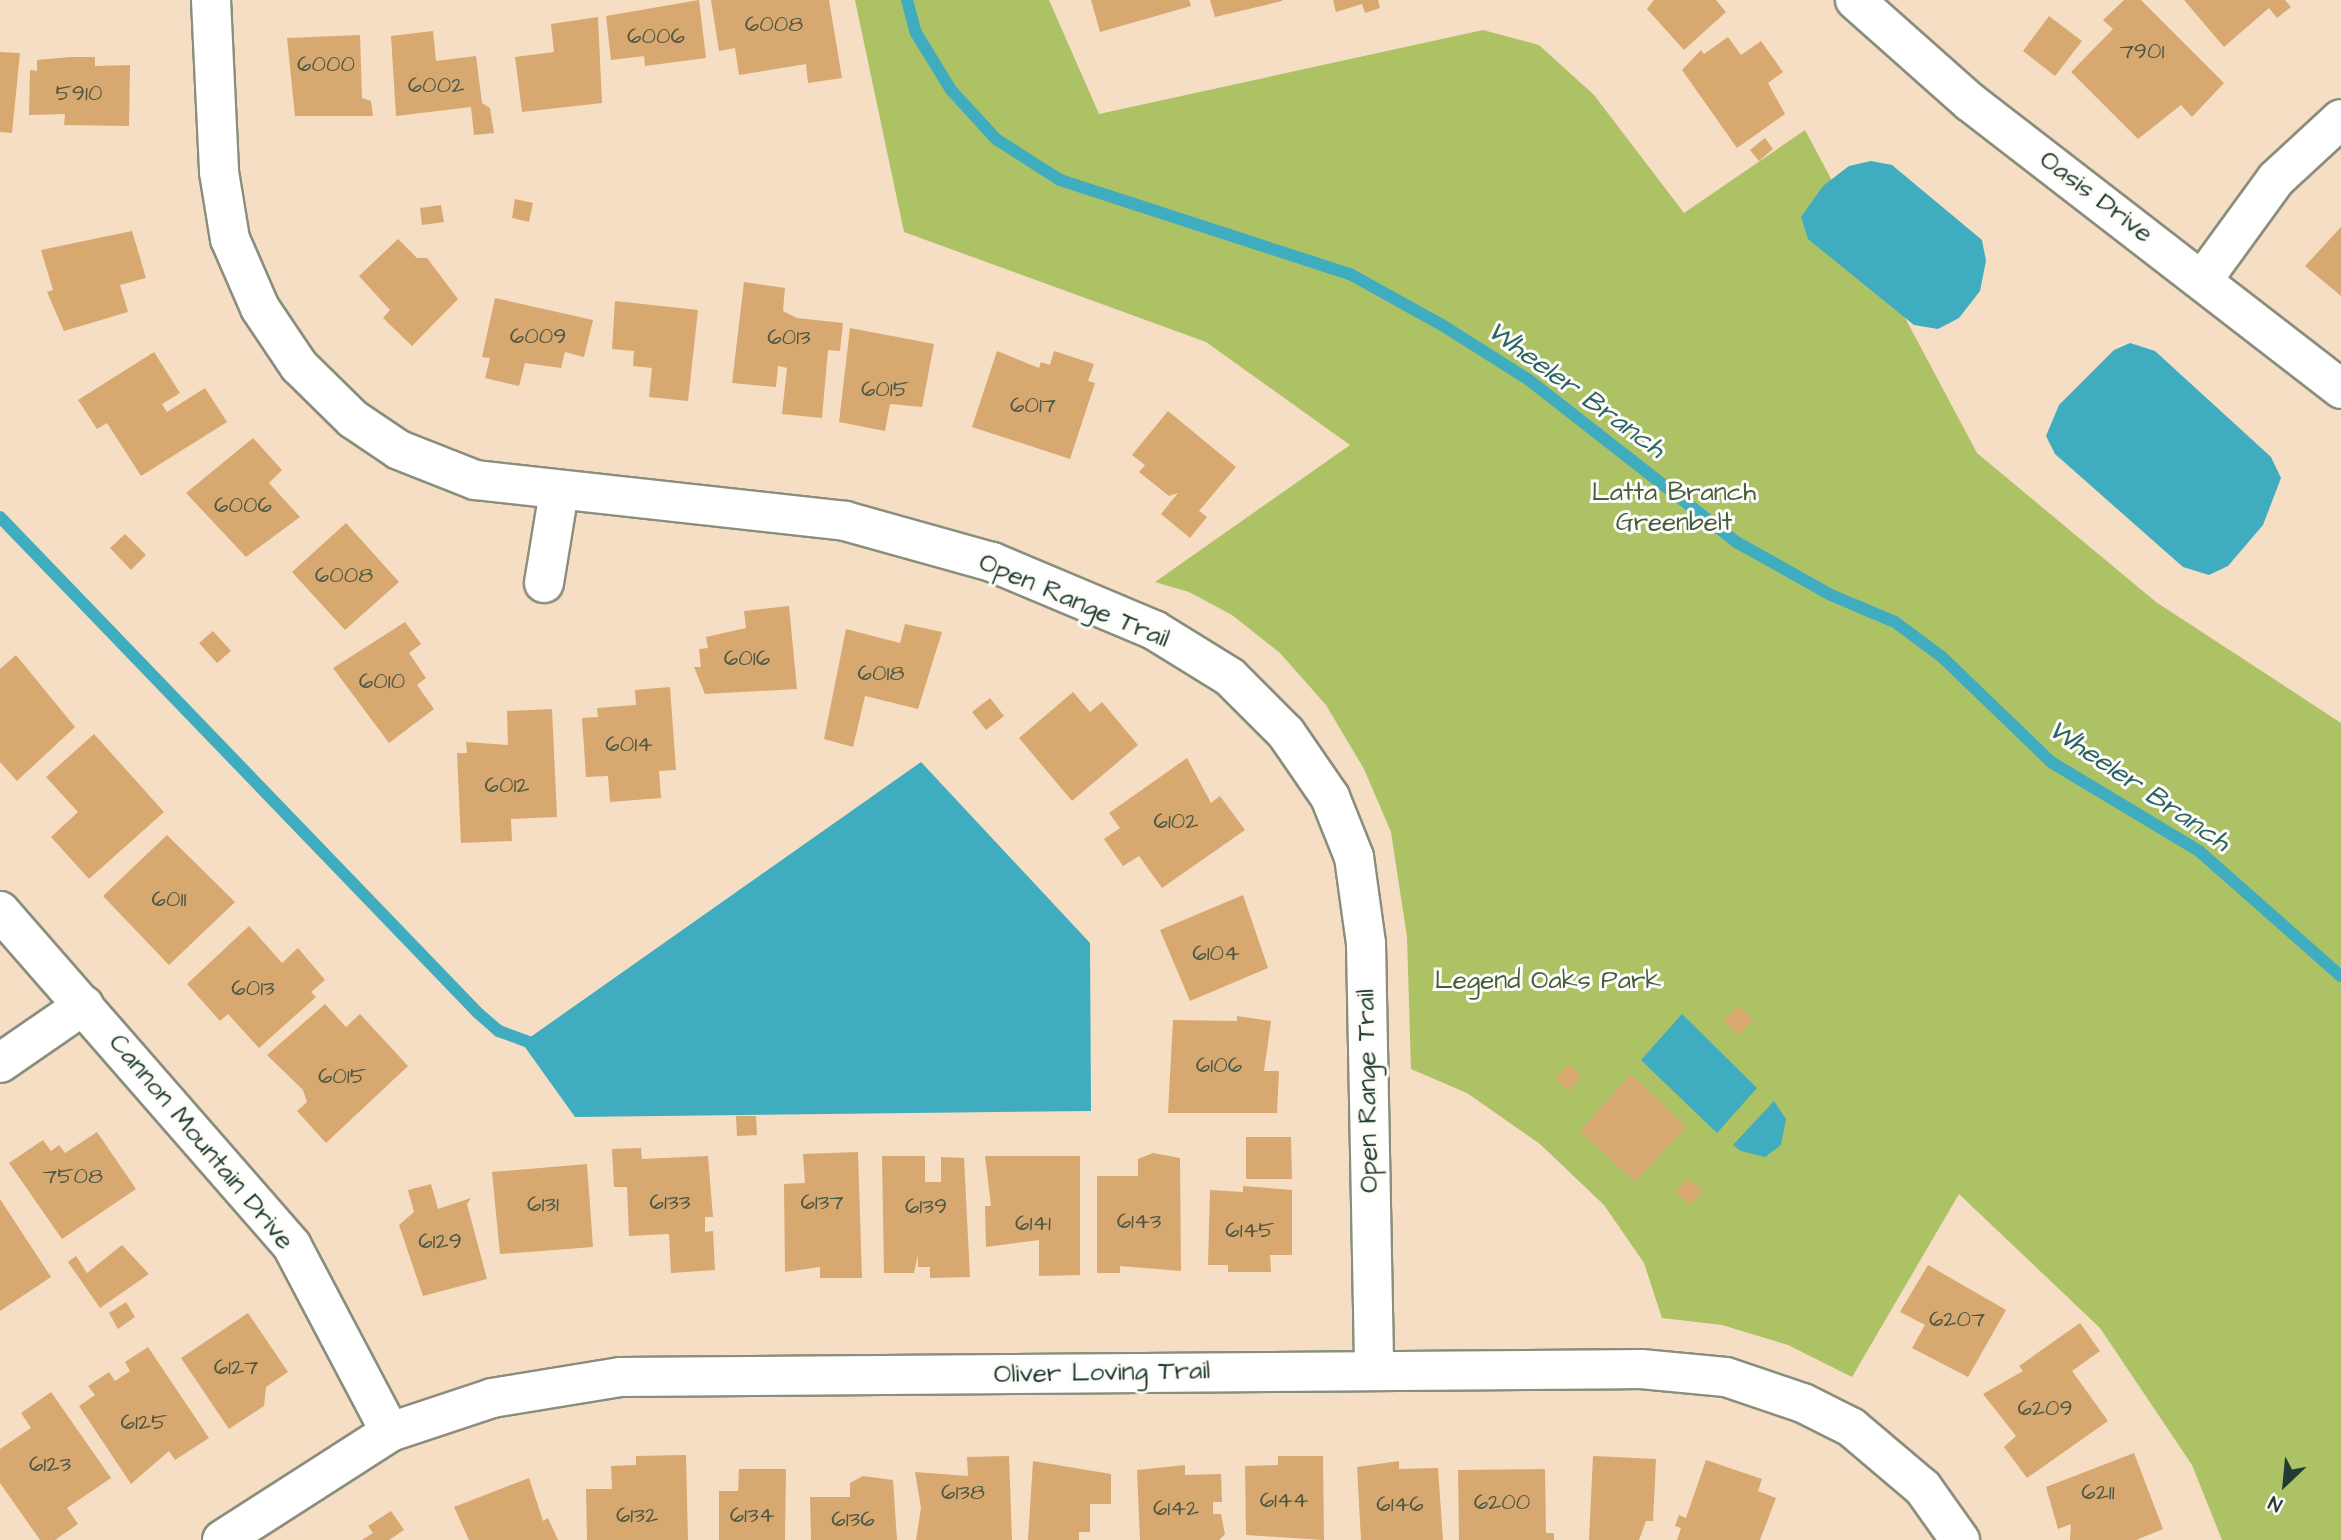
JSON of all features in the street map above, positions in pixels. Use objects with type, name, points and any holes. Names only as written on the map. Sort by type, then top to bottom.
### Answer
[{"type":"street","name":"Open Range Trail","points":[[211,0],[219,172],[230,239],[260,308],[299,366],[353,419],[399,450],[475,480],[845,521],[992,562],[1154,630],[1230,677],[1286,733],[1331,797],[1354,857],[1366,943],[1374,1370]]},
{"type":"street","name":"Oasis Drive","points":[[1855,0],[1970,102],[2204,278],[2341,389]]},
{"type":"street","points":[[2204,278],[2276,179],[2341,119]]},
{"type":"street","points":[[544,583],[559,491]]},
{"type":"street","name":"Cannon Mountain Drive","points":[[0,911],[292,1245],[390,1432]]},
{"type":"street","points":[[0,1063],[84,1005]]},
{"type":"street","name":"Oliver Loving Trail","points":[[222,1540],[390,1432],[492,1398],[620,1377],[1653,1370],[1766,1389],[1851,1427],[1891,1457],[1960,1540]]},
{"type":"green space","name":"Latta Branch Greenbelt","points":[[855,0],[1049,0],[1099,114],[1483,30],[1539,45],[1594,95],[1684,213],[1805,130],[1977,453],[2156,602],[2341,723],[2341,1540],[2222,1540],[2192,1465],[2100,1328],[1959,1194],[1852,1377],[1788,1345],[1722,1325],[1662,1318],[1644,1263],[1604,1205],[1540,1144],[1467,1093],[1411,1069],[1407,937],[1391,832],[1364,769],[1326,705],[1280,653],[1232,615],[1189,592],[1155,582],[1350,445],[1206,342],[904,232]]},
{"type":"water","points":[[1871,161],[1892,165],[1982,240],[1986,261],[1980,291],[1959,318],[1938,329],[1914,325],[1808,239],[1801,217],[1823,186],[1849,166]]},
{"type":"water","points":[[2130,343],[2155,351],[2271,457],[2281,478],[2263,525],[2228,566],[2209,575],[2183,567],[2055,454],[2046,436],[2059,405],[2114,350]]},
{"type":"water","points":[[921,762],[1090,943],[1091,1111],[575,1117],[522,1043]]},
{"type":"water","points":[[1682,1014],[1757,1088],[1717,1133],[1641,1060]]},
{"type":"water","points":[[1774,1101],[1786,1119],[1781,1145],[1765,1157],[1741,1151],[1733,1145]]},
{"type":"building","points":[[699,0],[706,58],[645,66],[644,56],[611,60],[606,16]]},
{"type":"building","points":[[711,0],[829,0],[842,78],[808,83],[806,64],[739,75],[735,48],[719,51]]},
{"type":"building","points":[[1091,0],[1189,0],[1191,6],[1100,32]]},
{"type":"building","points":[[1210,0],[1282,0],[1282,1],[1215,17]]},
{"type":"building","points":[[1333,0],[1378,0],[1380,8],[1365,13],[1362,4],[1336,12]]},
{"type":"building","points":[[1654,0],[1716,0],[1726,12],[1684,50],[1647,9]]},
{"type":"building","points":[[2124,0],[2141,0],[2224,83],[2192,117],[2181,105],[2138,139],[2071,72],[2113,29],[2103,20]]},
{"type":"building","points":[[2184,0],[2285,0],[2291,7],[2277,18],[2269,8],[2224,47]]},
{"type":"building","points":[[2049,16],[2082,41],[2055,76],[2023,51]]},
{"type":"building","points":[[598,17],[602,103],[522,112],[515,57],[554,52],[551,24]]},
{"type":"building","points":[[433,31],[436,61],[476,56],[482,103],[490,108],[494,133],[474,135],[471,107],[396,116],[391,36]]},
{"type":"building","points":[[360,35],[362,98],[371,101],[373,116],[295,116],[287,38]]},
{"type":"building","points":[[1728,37],[1741,55],[1761,41],[1783,72],[1768,83],[1785,114],[1737,148],[1682,70],[1701,50],[1704,54]]},
{"type":"building","points":[[0,52],[20,53],[12,133],[0,132]]},
{"type":"building","points":[[95,57],[95,66],[130,65],[129,126],[64,125],[65,114],[29,115],[30,70],[37,71],[37,60]]},
{"type":"building","points":[[1765,138],[1773,149],[1759,161],[1750,150]]},
{"type":"building","points":[[515,199],[533,203],[529,222],[512,218]]},
{"type":"building","points":[[441,205],[444,222],[422,225],[420,208]]},
{"type":"building","points":[[2341,227],[2341,296],[2305,266]]},
{"type":"building","points":[[132,231],[146,278],[120,285],[128,312],[64,331],[47,292],[53,290],[41,250]]},
{"type":"building","points":[[398,239],[417,258],[427,258],[458,299],[412,346],[383,318],[390,310],[359,276]]},
{"type":"building","points":[[744,282],[785,288],[783,311],[797,318],[843,323],[840,351],[828,350],[822,418],[782,414],[787,368],[778,366],[776,387],[732,383]]},
{"type":"building","points":[[495,298],[593,320],[584,357],[565,352],[561,368],[525,363],[519,386],[485,378],[490,358],[482,357]]},
{"type":"building","points":[[615,301],[698,310],[688,401],[649,397],[652,368],[633,366],[634,351],[612,349]]},
{"type":"building","points":[[850,328],[934,344],[922,407],[890,404],[885,431],[839,422]]},
{"type":"building","points":[[997,351],[1039,368],[1041,362],[1050,365],[1054,351],[1094,364],[1088,381],[1095,383],[1070,459],[972,427]]},
{"type":"building","points":[[154,352],[180,393],[162,404],[167,412],[205,388],[227,422],[141,476],[107,423],[97,429],[78,400]]},
{"type":"building","points":[[1168,411],[1236,467],[1199,511],[1207,517],[1190,538],[1161,514],[1178,493],[1169,496],[1139,472],[1145,465],[1132,455]]},
{"type":"building","points":[[253,438],[282,470],[269,483],[300,517],[246,557],[186,493]]},
{"type":"building","points":[[346,523],[399,582],[345,630],[292,572]]},
{"type":"building","points":[[125,534],[146,555],[131,570],[110,548]]},
{"type":"building","points":[[789,606],[797,689],[705,694],[694,667],[701,667],[699,649],[708,648],[706,637],[746,628],[744,611]]},
{"type":"building","points":[[405,622],[421,644],[409,653],[426,678],[417,685],[434,709],[389,743],[333,668]]},
{"type":"building","points":[[905,624],[942,632],[918,709],[865,696],[853,747],[824,739],[846,629],[900,643]]},
{"type":"building","points":[[213,631],[231,651],[217,663],[199,643]]},
{"type":"building","points":[[16,655],[75,727],[17,781],[0,762],[0,669]]},
{"type":"building","points":[[670,687],[676,770],[659,771],[661,798],[610,802],[608,776],[586,777],[582,718],[598,717],[597,708],[636,705],[635,690]]},
{"type":"building","points":[[1073,692],[1090,712],[1102,702],[1138,745],[1072,801],[1019,738]]},
{"type":"building","points":[[990,698],[1004,716],[986,730],[972,712]]},
{"type":"building","points":[[552,709],[557,817],[511,819],[512,841],[461,843],[457,753],[467,753],[466,742],[508,745],[507,711]]},
{"type":"building","points":[[94,734],[164,812],[89,879],[51,837],[78,812],[46,777]]},
{"type":"building","points":[[1187,758],[1211,803],[1220,796],[1245,830],[1162,888],[1139,856],[1123,866],[1104,839],[1120,828],[1109,813]]},
{"type":"building","points":[[167,835],[235,902],[169,965],[103,896]]},
{"type":"building","points":[[1243,895],[1268,968],[1190,1001],[1160,930]]},
{"type":"building","points":[[249,926],[282,963],[298,948],[325,980],[311,992],[316,997],[259,1048],[228,1014],[220,1021],[187,984]]},
{"type":"building","points":[[325,1004],[346,1027],[360,1014],[408,1066],[326,1143],[297,1111],[307,1102],[303,1090],[267,1055]]},
{"type":"building","points":[[1738,1006],[1753,1020],[1739,1035],[1723,1021]]},
{"type":"building","points":[[1237,1016],[1271,1021],[1264,1071],[1279,1071],[1277,1113],[1168,1113],[1173,1020],[1237,1021]]},
{"type":"building","points":[[1569,1064],[1582,1077],[1568,1091],[1555,1078]]},
{"type":"building","points":[[1631,1074],[1686,1127],[1635,1182],[1580,1131]]},
{"type":"building","points":[[736,1116],[756,1116],[757,1135],[737,1136]]},
{"type":"building","points":[[97,1132],[136,1189],[62,1239],[9,1163],[43,1140],[51,1151],[59,1145],[65,1153]]},
{"type":"building","points":[[1246,1137],[1291,1137],[1292,1179],[1246,1179]]},
{"type":"building","points":[[641,1148],[642,1159],[708,1156],[713,1217],[705,1217],[705,1232],[713,1231],[715,1270],[671,1273],[669,1234],[629,1236],[627,1187],[614,1187],[612,1149]]},
{"type":"building","points":[[858,1152],[862,1278],[820,1278],[820,1267],[785,1272],[784,1184],[805,1183],[803,1154]]},
{"type":"building","points":[[1153,1153],[1180,1158],[1181,1271],[1120,1266],[1120,1273],[1097,1273],[1097,1176],[1138,1176],[1138,1159]]},
{"type":"building","points":[[882,1156],[925,1156],[925,1182],[941,1182],[941,1157],[964,1158],[970,1277],[930,1278],[930,1267],[918,1267],[918,1255],[914,1273],[884,1273]]},
{"type":"building","points":[[985,1156],[1080,1156],[1080,1275],[1039,1276],[1039,1240],[986,1247],[985,1206],[991,1206]]},
{"type":"building","points":[[587,1164],[593,1247],[500,1254],[492,1172]]},
{"type":"building","points":[[1688,1178],[1703,1192],[1690,1205],[1675,1192]]},
{"type":"building","points":[[431,1184],[438,1209],[471,1198],[467,1204],[487,1279],[423,1296],[399,1225],[414,1212],[408,1190]]},
{"type":"building","points":[[1243,1186],[1292,1190],[1292,1255],[1270,1255],[1271,1272],[1228,1272],[1228,1265],[1208,1265],[1210,1190],[1243,1192]]},
{"type":"building","points":[[0,1199],[51,1277],[0,1311]]},
{"type":"building","points":[[122,1245],[149,1274],[100,1308],[68,1262],[76,1256],[87,1273]]},
{"type":"building","points":[[1928,1265],[2006,1310],[1968,1377],[1912,1348],[1925,1325],[1900,1312]]},
{"type":"building","points":[[126,1302],[135,1317],[118,1329],[109,1313]]},
{"type":"building","points":[[248,1313],[288,1372],[266,1387],[264,1406],[229,1429],[181,1358]]},
{"type":"building","points":[[2080,1323],[2100,1351],[2072,1371],[2108,1421],[2027,1478],[2004,1447],[2016,1436],[1983,1394],[2023,1371],[2019,1366]]},
{"type":"building","points":[[148,1347],[209,1438],[175,1460],[169,1451],[131,1484],[79,1406],[95,1395],[88,1386],[109,1372],[115,1381],[130,1371],[125,1362]]},
{"type":"building","points":[[51,1392],[111,1478],[67,1508],[78,1524],[55,1540],[40,1540],[0,1483],[0,1449],[31,1428],[21,1413]]},
{"type":"building","points":[[2134,1453],[2163,1529],[2136,1540],[2070,1540],[2071,1524],[2058,1529],[2046,1487]]},
{"type":"building","points":[[686,1455],[688,1540],[587,1540],[586,1489],[612,1489],[611,1466],[636,1465],[636,1456]]},
{"type":"building","points":[[1009,1456],[1012,1540],[916,1540],[921,1508],[915,1472],[968,1476],[967,1457]]},
{"type":"building","points":[[1278,1456],[1323,1456],[1324,1540],[1246,1535],[1245,1466],[1278,1465]]},
{"type":"building","points":[[1593,1456],[1656,1459],[1653,1521],[1646,1521],[1639,1540],[1589,1540]]},
{"type":"building","points":[[1706,1460],[1762,1479],[1758,1491],[1776,1498],[1760,1540],[1677,1540],[1681,1528],[1675,1526],[1679,1515],[1686,1518]]},
{"type":"building","points":[[1033,1461],[1111,1474],[1111,1504],[1090,1504],[1090,1532],[1079,1532],[1079,1540],[1028,1540]]},
{"type":"building","points":[[1399,1461],[1399,1469],[1438,1468],[1443,1540],[1361,1540],[1357,1467]]},
{"type":"building","points":[[1185,1465],[1185,1475],[1221,1474],[1222,1502],[1213,1502],[1213,1514],[1221,1514],[1225,1534],[1219,1540],[1140,1540],[1137,1470]]},
{"type":"building","points":[[739,1469],[786,1469],[785,1540],[719,1540],[719,1491],[738,1491]]},
{"type":"building","points":[[1545,1469],[1546,1533],[1554,1533],[1554,1540],[1459,1540],[1458,1470]]},
{"type":"building","points":[[863,1476],[893,1480],[897,1540],[811,1540],[810,1497],[850,1497],[850,1483]]},
{"type":"building","points":[[529,1478],[543,1521],[548,1518],[558,1540],[469,1540],[454,1507]]},
{"type":"building","points":[[391,1511],[404,1530],[389,1540],[362,1540],[373,1533],[368,1526]]},
{"type":"waterway","name":"Wheeler Branch","points":[[907,0],[916,33],[951,90],[996,139],[1060,180],[1350,274],[1442,325],[1529,380],[1738,543],[1831,595],[1895,622],[1942,657],[2051,762],[2199,851],[2341,976]]},
{"type":"waterway","points":[[0,517],[478,1013],[499,1031],[537,1045]]},
{"type":"park label","name":"Legend Oaks Park","points":[[1548,981]]}]
